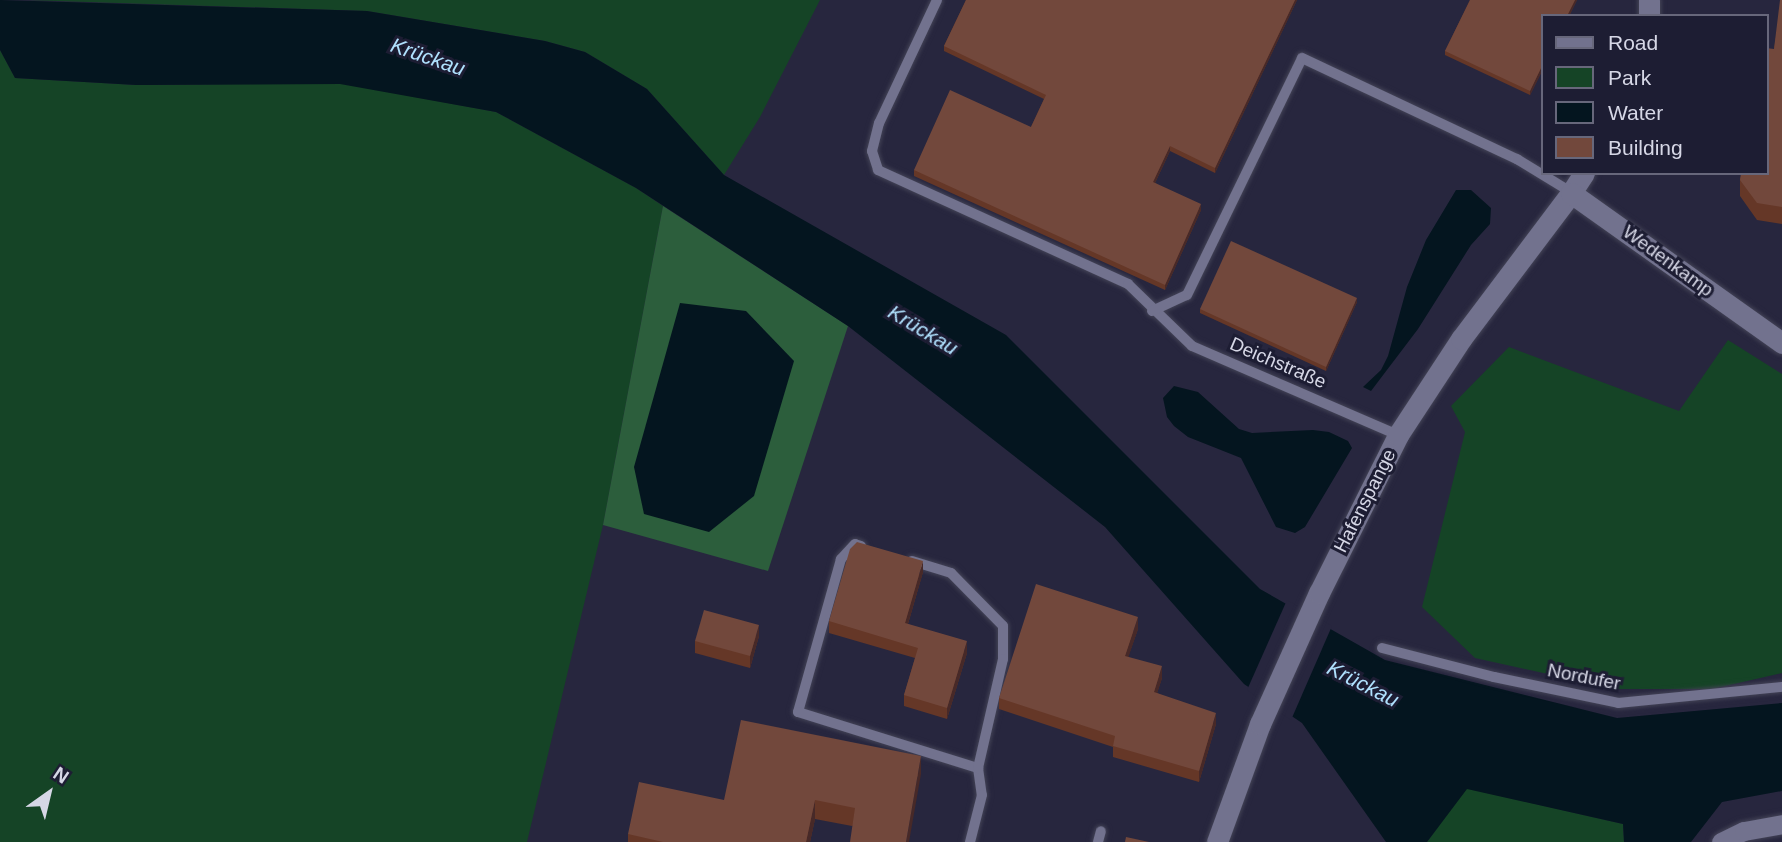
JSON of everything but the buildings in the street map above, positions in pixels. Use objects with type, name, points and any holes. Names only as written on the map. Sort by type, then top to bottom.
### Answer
[{"type":"street","points":[[1572,193],[1583,175]]},
{"type":"street","name":"Wedenkamp","points":[[1572,193],[1782,343]]},
{"type":"street","name":"Hafenspange","points":[[1217,842],[1260,724],[1319,593],[1398,435],[1461,339],[1572,193]]},
{"type":"street","points":[[1721,842],[1744,831],[1782,824]]},
{"type":"lane","name":"Deichstraße","points":[[937,0],[879,123],[873,151],[878,170],[1128,284],[1152,311],[1192,346],[1398,435]]},
{"type":"lane","points":[[1152,311],[1187,295],[1302,58],[1506,154],[1540,174]]},
{"type":"lane","points":[[1542,175],[1572,193]]},
{"type":"lane","points":[[867,548],[855,544],[841,559],[798,712],[978,768]]},
{"type":"lane","points":[[903,558],[951,573],[1003,626],[1003,659],[978,768],[982,795],[970,842]]},
{"type":"lane","name":"Nordufer","points":[[1382,648],[1494,677],[1618,704],[1782,687]]},
{"type":"lane","points":[[1098,842],[1101,831]]},
{"type":"green space","points":[[27,0],[820,0],[760,117],[724,175],[647,89],[585,52],[545,41],[367,11]]},
{"type":"green space","points":[[0,50],[15,78],[136,85],[340,83],[496,112],[636,188],[663,206],[603,525],[527,842],[0,842]]},
{"type":"green space","points":[[663,206],[848,326],[768,571],[603,525]]},
{"type":"green space","points":[[1728,340],[1782,374],[1782,673],[1712,689],[1617,689],[1475,658],[1422,607],[1465,432],[1451,406],[1509,347],[1679,411]]},
{"type":"green space","points":[[1466,788],[1623,824],[1624,842],[1427,842]]},
{"type":"water","name":"Krückau","points":[[0,0],[367,11],[545,41],[585,52],[647,89],[724,175],[1006,335],[1260,589],[1385,660],[1617,718],[1782,703],[1782,791],[1722,802],[1691,842],[1624,842],[1623,824],[1467,789],[1427,842],[1386,842],[1302,723],[1244,684],[1105,527],[848,326],[636,188],[496,112],[340,84],[136,85],[15,78],[0,50]]},
{"type":"water","points":[[1456,190],[1471,190],[1491,208],[1490,224],[1471,245],[1418,329],[1371,391],[1363,387],[1381,370],[1388,356],[1407,287],[1426,240]]},
{"type":"water","points":[[680,303],[746,311],[794,361],[754,496],[709,532],[644,514],[634,467]]},
{"type":"water","points":[[1174,386],[1198,392],[1239,429],[1252,433],[1313,430],[1329,432],[1348,441],[1352,448],[1305,527],[1295,533],[1276,527],[1241,458],[1188,437],[1174,426],[1167,417],[1163,398]]},
{"type":"pier","points":[[1287,600],[1332,626],[1291,720],[1247,690]]}]
